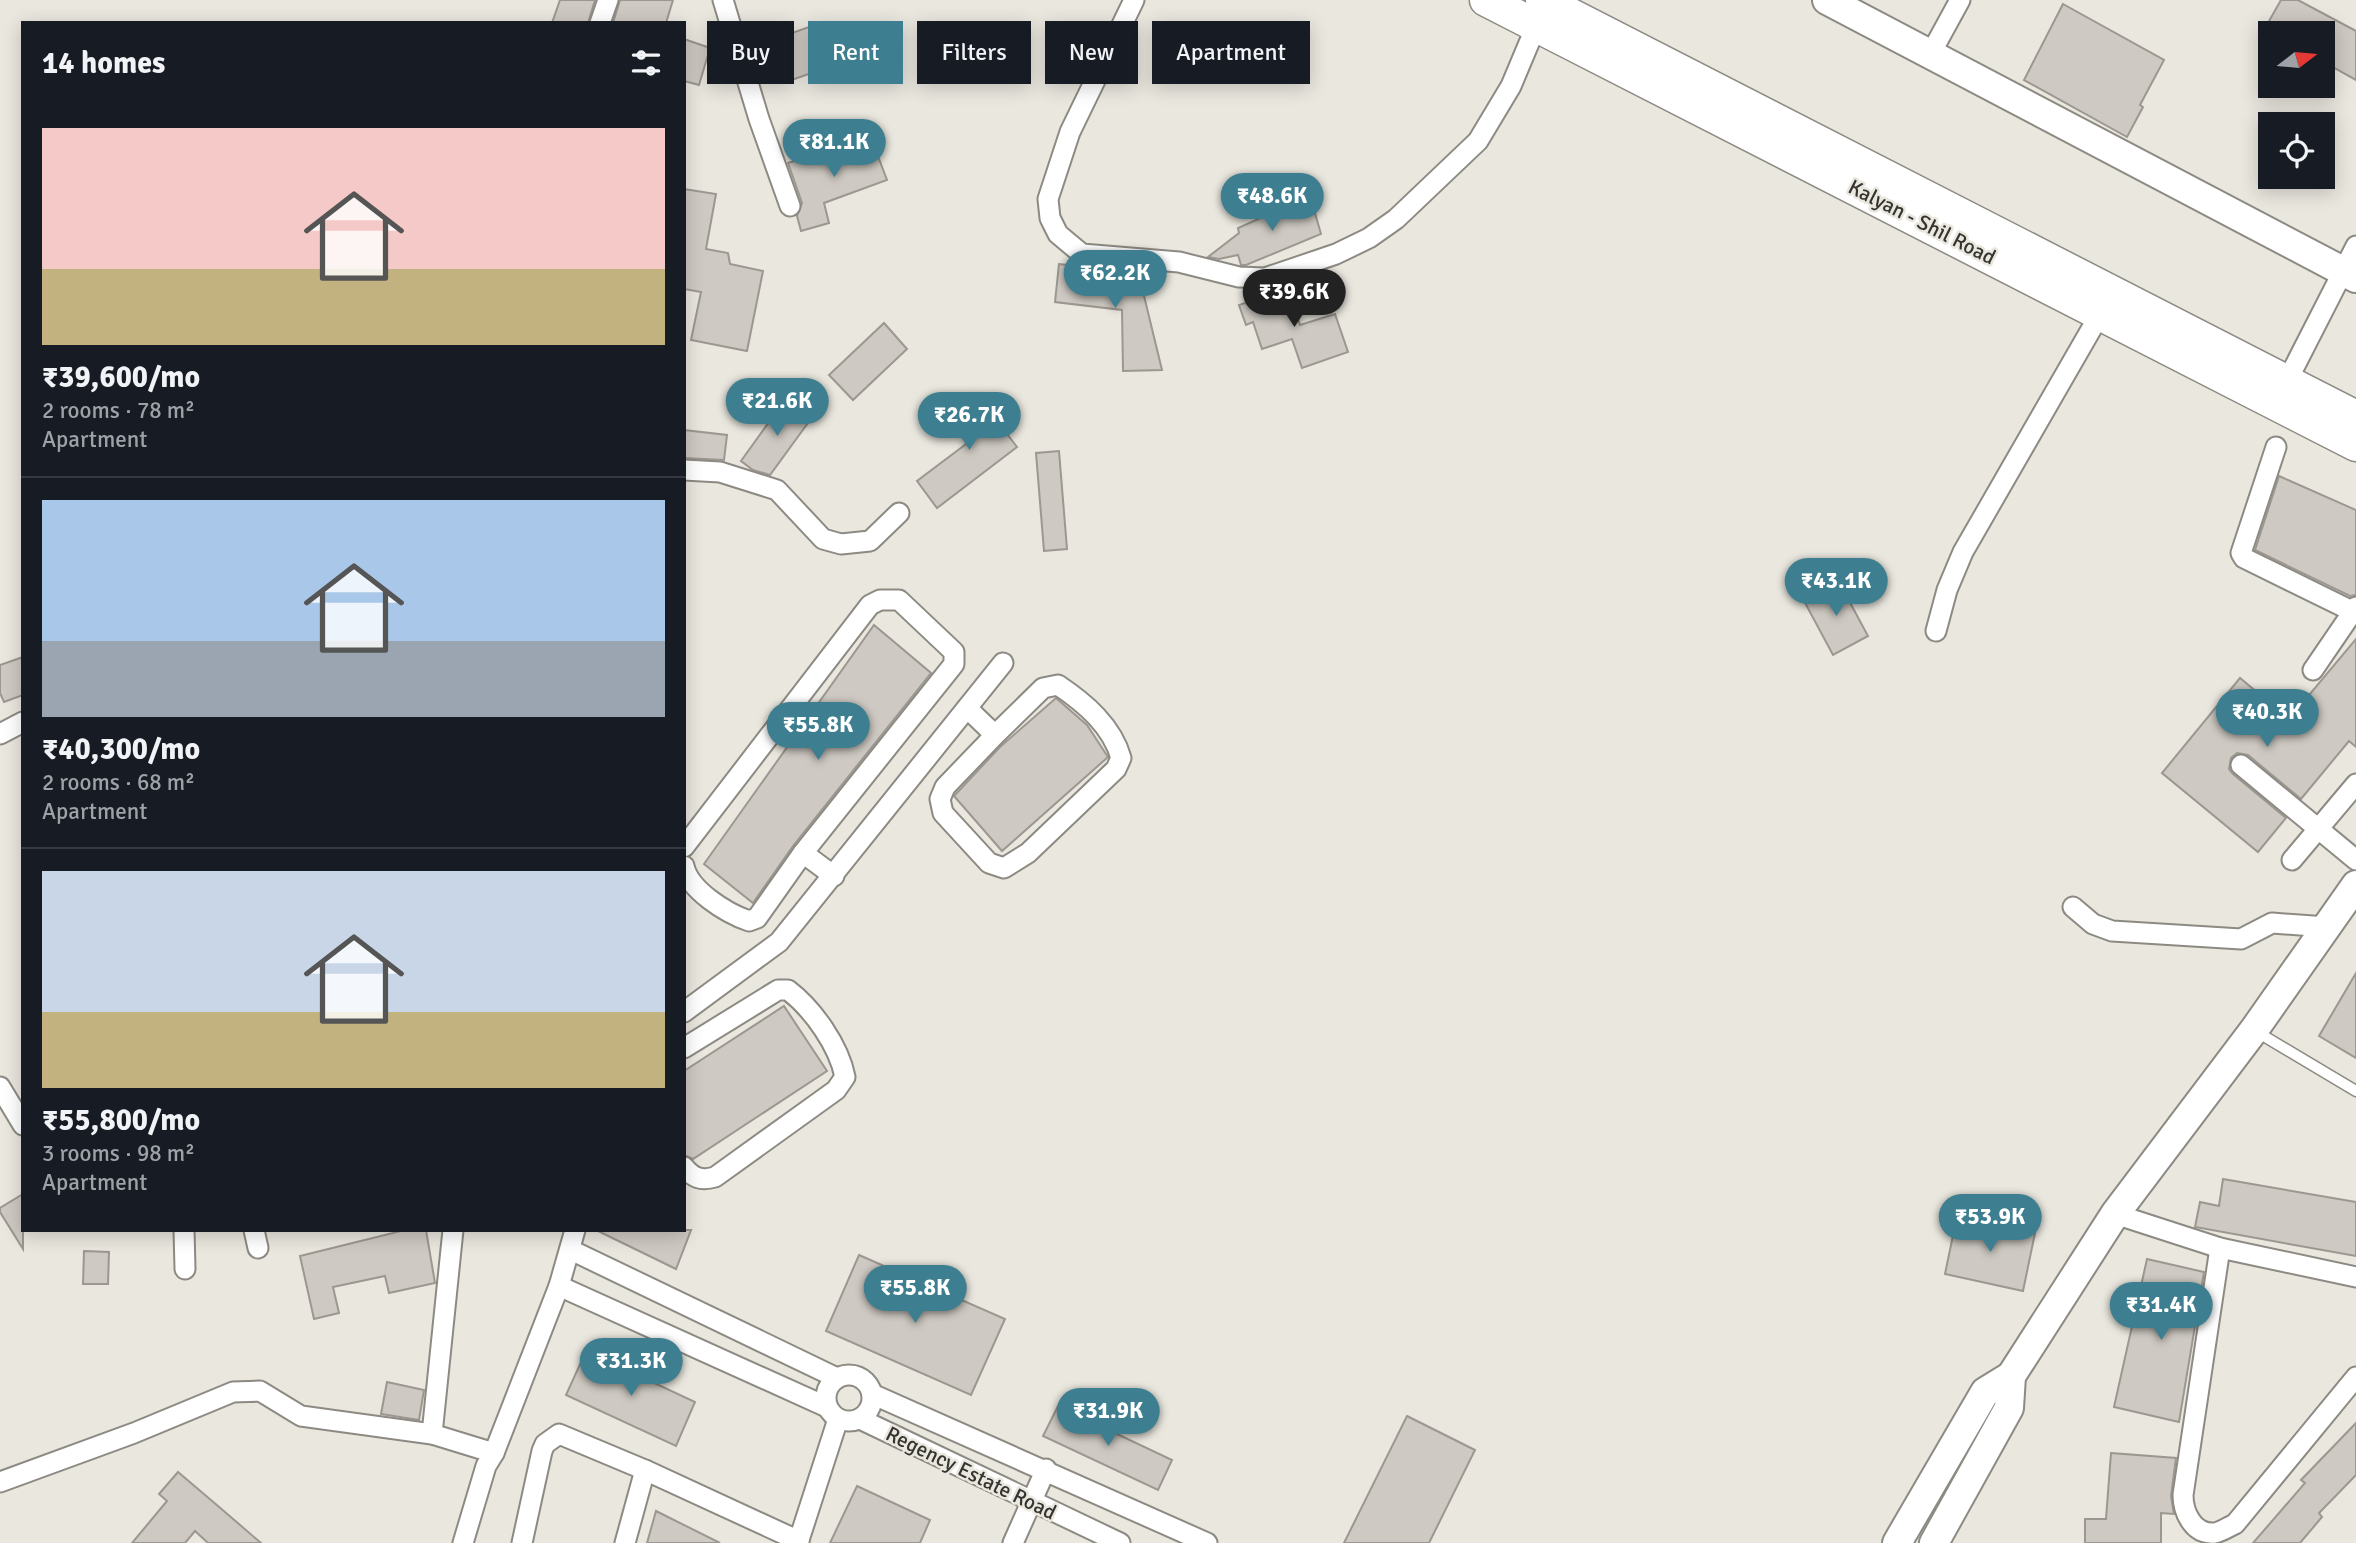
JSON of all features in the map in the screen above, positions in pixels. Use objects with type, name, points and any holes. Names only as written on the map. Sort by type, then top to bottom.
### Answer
[{"type":"main road","name":"Kalyan - Shil Road","points":[[1486,0],[1540,12],[2281,393],[2356,445]]},
{"type":"main road","name":"Kalyan - Shil Road","points":[[1540,12],[2100,314],[2281,393],[2356,417]]},
{"type":"street","points":[[601,21],[608,0]]},
{"type":"street","points":[[723,0],[755,107],[790,206]]},
{"type":"street","points":[[1134,0],[1070,132],[1048,199],[1050,218],[1058,234],[1082,254],[1180,262],[1239,276],[1265,278],[1336,254],[1369,238],[1396,219],[1478,141],[1511,86],[1540,12]]},
{"type":"street","points":[[1826,0],[2349,274]]},
{"type":"street","points":[[1931,53],[1960,0]]},
{"type":"street","points":[[2281,393],[2349,274],[2356,246]]},
{"type":"street","points":[[1936,632],[1947,590],[1963,552],[2100,314]]},
{"type":"street","points":[[2276,447],[2241,553],[2244,558],[2355,610],[2312,670]]},
{"type":"street","points":[[686,470],[720,472],[777,490],[811,523],[823,539],[841,544],[870,541],[899,513]]},
{"type":"street","points":[[686,844],[870,605],[880,600],[899,600],[954,652],[954,664],[803,853],[757,918],[749,921],[738,917],[688,881],[686,874]]},
{"type":"street","points":[[715,1029],[691,1008],[779,942],[1003,663]]},
{"type":"street","points":[[1058,685],[1078,698],[1115,737],[1121,758],[1116,769],[1028,853],[1004,868],[989,863],[943,813],[940,799],[944,787],[995,735],[1043,688],[1058,685]]},
{"type":"street","points":[[967,708],[995,735]]},
{"type":"street","points":[[0,734],[21,723]]},
{"type":"street","points":[[2241,765],[2356,860]]},
{"type":"street","points":[[2292,860],[2356,784]]},
{"type":"street","points":[[803,853],[834,876]]},
{"type":"street","points":[[1897,1543],[1985,1392],[2011,1376],[2115,1214],[2254,1030],[2356,886]]},
{"type":"street","points":[[2073,907],[2093,924],[2112,931],[2241,939],[2273,923],[2327,927]]},
{"type":"street","points":[[686,1047],[778,990],[788,990],[798,998],[841,1057],[845,1077],[836,1090],[715,1177],[703,1180],[691,1175],[686,1169]]},
{"type":"street","points":[[0,1087],[21,1122]]},
{"type":"street","points":[[2115,1214],[2220,1248],[2356,1277]]},
{"type":"street","points":[[184,1232],[185,1269]]},
{"type":"street","points":[[432,1434],[453,1232]]},
{"type":"street","points":[[463,1543],[475,1496],[559,1286],[575,1232]]},
{"type":"street","points":[[2220,1248],[2183,1495],[2183,1508],[2188,1519],[2200,1530],[2215,1533],[2235,1524],[2356,1377]]},
{"type":"street","points":[[571,1250],[837,1378]]},
{"type":"street","points":[[522,1543],[542,1451],[545,1444],[559,1434],[645,1470],[798,1542],[833,1413],[827,1391],[837,1378],[844,1375],[859,1377],[872,1394],[870,1409],[860,1419],[833,1413],[559,1286]]},
{"type":"street","points":[[1934,1543],[2010,1408],[2011,1376]]},
{"type":"street","points":[[0,1482],[134,1433],[233,1392],[260,1391],[301,1416],[432,1434],[494,1453]]},
{"type":"street","name":"Regency Estate Road","points":[[872,1394],[1046,1469],[1207,1543]]},
{"type":"street","name":"Regency Estate Road","points":[[860,1419],[1120,1543]]},
{"type":"street","points":[[1013,1543],[1046,1469]]},
{"type":"street","points":[[625,1543],[645,1470]]},
{"type":"lane","points":[[2254,1030],[2356,1091]]},
{"type":"building","points":[[560,0],[595,0],[589,21],[553,21]]},
{"type":"building","points":[[620,0],[673,0],[667,21],[614,21]]},
{"type":"building","points":[[2281,0],[2298,0],[2356,31],[2356,80],[2335,68],[2335,21],[2269,21]]},
{"type":"building","points":[[2063,4],[2164,60],[2140,105],[2143,107],[2127,137],[2024,80]]},
{"type":"building","points":[[808,27],[808,74],[794,79],[794,32]]},
{"type":"building","points":[[686,40],[707,47],[707,58],[699,85],[686,82]]},
{"type":"building","points":[[871,138],[887,180],[824,203],[829,223],[801,231],[797,216],[802,203],[788,163],[811,156],[812,160]]},
{"type":"building","points":[[686,189],[716,194],[706,249],[728,253],[730,264],[763,271],[747,351],[691,340],[701,292],[686,289]]},
{"type":"building","points":[[1310,196],[1321,234],[1246,265],[1241,265],[1238,255],[1219,259],[1208,257],[1239,233],[1238,228]]},
{"type":"building","points":[[1059,264],[1100,269],[1099,280],[1138,271],[1162,370],[1123,371],[1122,310],[1055,302]]},
{"type":"building","points":[[1288,288],[1300,325],[1335,314],[1348,352],[1302,368],[1292,339],[1262,349],[1253,322],[1246,325],[1239,305]]},
{"type":"building","points":[[884,323],[907,349],[853,400],[829,375]]},
{"type":"building","points":[[976,393],[1017,447],[937,508],[917,481],[970,441],[950,413]]},
{"type":"building","points":[[787,397],[813,416],[770,475],[753,470],[741,461]]},
{"type":"building","points":[[686,430],[727,435],[724,460],[686,458]]},
{"type":"building","points":[[1059,451],[1067,549],[1044,551],[1036,453]]},
{"type":"building","points":[[2279,476],[2356,510],[2356,595],[2350,596],[2255,550]]},
{"type":"building","points":[[1839,582],[1868,636],[1833,655],[1804,601]]},
{"type":"building","points":[[874,625],[931,673],[793,846],[753,903],[704,864]]},
{"type":"building","points":[[2356,639],[2356,747],[2349,741],[2301,799],[2248,755],[2237,753],[2231,758],[2229,769],[2233,774],[2286,818],[2258,852],[2162,773],[2240,678],[2289,719]]},
{"type":"building","points":[[21,658],[21,696],[4,702],[0,693],[0,665]]},
{"type":"building","points":[[1056,698],[1087,725],[1108,757],[1002,851],[954,796],[1000,747]]},
{"type":"building","points":[[2356,973],[2356,1058],[2319,1036]]},
{"type":"building","points":[[784,1006],[827,1071],[693,1159],[686,1156],[686,1070]]},
{"type":"building","points":[[2223,1179],[2356,1202],[2356,1256],[2195,1227],[2200,1202],[2219,1206]]},
{"type":"building","points":[[21,1195],[23,1249],[0,1212],[0,1208]]},
{"type":"building","points":[[1957,1216],[2035,1233],[2023,1291],[1945,1274]]},
{"type":"building","points":[[691,1230],[676,1269],[600,1232]]},
{"type":"building","points":[[397,1232],[426,1232],[435,1283],[389,1293],[385,1276],[333,1287],[339,1313],[314,1319],[300,1256]]},
{"type":"building","points":[[84,1251],[109,1252],[108,1284],[83,1284]]},
{"type":"building","points":[[859,1255],[1005,1319],[971,1395],[826,1331]]},
{"type":"building","points":[[2147,1259],[2204,1272],[2179,1422],[2114,1407]]},
{"type":"building","points":[[586,1351],[695,1402],[676,1446],[566,1395]]},
{"type":"building","points":[[387,1382],[424,1390],[419,1420],[381,1414]]},
{"type":"building","points":[[1058,1406],[1172,1460],[1158,1490],[1043,1436]]},
{"type":"building","points":[[1407,1416],[1475,1450],[1429,1543],[1344,1543]]},
{"type":"building","points":[[2356,1423],[2356,1475],[2319,1513],[2322,1517],[2300,1543],[2253,1543],[2305,1483],[2301,1480]]},
{"type":"building","points":[[2111,1453],[2176,1458],[2171,1496],[2174,1514],[2161,1513],[2161,1543],[2085,1543],[2085,1519],[2106,1519]]},
{"type":"building","points":[[178,1472],[261,1543],[208,1543],[195,1531],[185,1543],[132,1543],[167,1501],[159,1494]]},
{"type":"building","points":[[857,1486],[930,1520],[920,1543],[830,1543]]},
{"type":"building","points":[[656,1511],[720,1543],[647,1543]]}]
